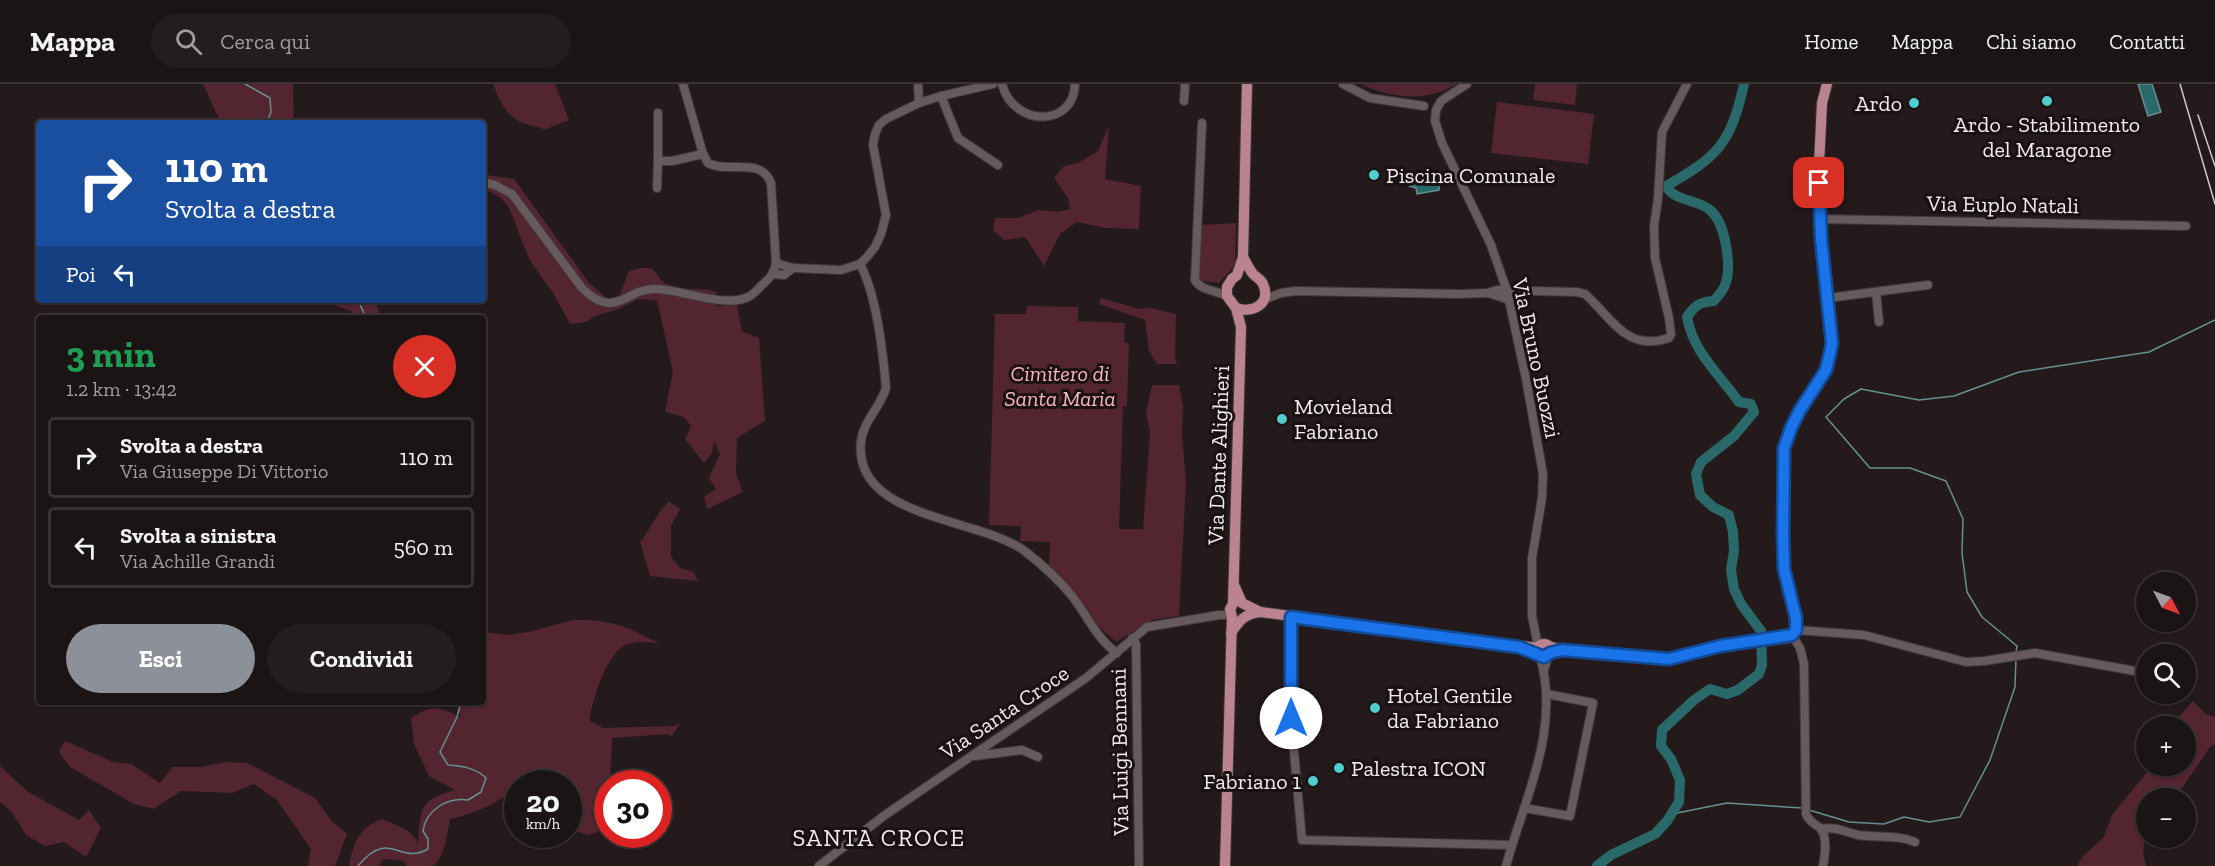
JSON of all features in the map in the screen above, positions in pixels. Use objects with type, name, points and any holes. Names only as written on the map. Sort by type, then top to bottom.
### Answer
[{"type":"main road","points":[[1237,275],[1243,257],[1248,84]]},
{"type":"main road","points":[[1237,611],[1260,612],[1544,650],[1669,659],[1720,646],[1772,639],[1794,633],[1796,618],[1784,569],[1784,448],[1800,410],[1826,370],[1832,344],[1819,219],[1822,103],[1827,84]]},
{"type":"main road","points":[[1243,257],[1253,274],[1264,284],[1263,300]]},
{"type":"main road","points":[[1227,291],[1232,279],[1237,275],[1253,274]]},
{"type":"main road","name":"Via Dante Alighieri","points":[[1225,866],[1231,633],[1237,611],[1234,584],[1241,327],[1236,308],[1227,291]]},
{"type":"main road","name":"Via Dante Alighieri","points":[[1241,327],[1250,311],[1263,300]]},
{"type":"main road","points":[[1236,308],[1250,311]]},
{"type":"street","points":[[486,183],[512,194],[582,288],[592,298],[608,303],[621,302],[648,289],[712,299],[738,300],[750,296],[774,274],[776,263],[771,186],[765,173],[754,168],[714,167],[706,161],[683,84]]},
{"type":"street","points":[[918,84],[920,103]]},
{"type":"street","points":[[776,263],[793,268],[841,270],[860,264],[875,247],[886,214],[873,145],[879,125],[886,118],[920,103],[993,84]]},
{"type":"street","points":[[1002,84],[1010,101],[1021,111],[1031,117],[1042,117],[1053,115],[1065,107],[1071,98],[1075,84]]},
{"type":"street","points":[[1184,101],[1185,84]]},
{"type":"street","points":[[1343,84],[1370,98],[1424,106]]},
{"type":"street","name":"Via Bruno Buozzi","points":[[1467,84],[1441,101],[1436,110],[1435,121],[1442,143],[1491,246],[1508,295],[1536,427],[1543,474],[1542,498],[1532,558],[1533,626]]},
{"type":"street","points":[[1263,300],[1281,293],[1488,293],[1497,290],[1508,295],[1577,292],[1591,300],[1621,332],[1630,338],[1651,341],[1669,338],[1671,334],[1669,318],[1655,258],[1654,226],[1662,132],[1687,84]]},
{"type":"street","points":[[940,96],[958,138],[999,165]]},
{"type":"street","points":[[657,188],[658,113]]},
{"type":"street","points":[[1202,123],[1195,280],[1200,287],[1227,291]]},
{"type":"street","points":[[658,161],[672,161],[703,154]]},
{"type":"street","name":"Via Euplo Natali","points":[[1819,219],[2186,226]]},
{"type":"street","points":[[860,264],[873,302],[886,388],[882,401],[864,426],[861,457],[865,472],[874,484],[898,503],[998,538],[1025,551],[1070,594],[1100,638],[1117,653]]},
{"type":"street","points":[[774,274],[784,275],[793,268]]},
{"type":"street","points":[[1264,284],[1281,293]]},
{"type":"street","points":[[1827,298],[1928,285]]},
{"type":"street","points":[[1875,292],[1879,322]]},
{"type":"street","name":"Via Santa Croce","points":[[819,866],[885,815],[1086,678],[1147,627],[1237,611]]},
{"type":"street","points":[[1291,617],[1291,718],[1302,840],[1511,845]]},
{"type":"street","points":[[1519,647],[1530,640],[1533,626]]},
{"type":"street","points":[[1506,866],[1542,751],[1548,711],[1544,650],[1533,626]]},
{"type":"street","points":[[1823,866],[1824,835],[1806,814],[1804,664],[1794,633],[1864,635],[1966,662],[1984,662],[2028,653],[2136,671]]},
{"type":"street","name":"Via Luigi Bennani","points":[[1132,638],[1136,644],[1139,866]]},
{"type":"street","points":[[1524,808],[1570,816],[1593,703],[1547,694]]},
{"type":"street","points":[[973,756],[1022,750],[1038,757]]},
{"type":"street","points":[[1821,829],[1828,827],[1861,835],[1895,836],[1915,842]]},
{"type":"green space","points":[[203,84],[293,84],[294,120],[220,120]]},
{"type":"green space","points":[[493,84],[555,84],[569,120],[544,130],[519,121],[505,109]]},
{"type":"green space","points":[[1361,84],[1457,84],[1434,94],[1409,96],[1385,93]]},
{"type":"green space","points":[[1535,84],[1577,84],[1575,105],[1533,100]]},
{"type":"green space","points":[[1497,102],[1594,114],[1588,164],[1491,153]]},
{"type":"green space","points":[[1109,125],[1105,179],[1141,186],[1139,229],[1106,228],[1077,222],[1060,234],[1044,266],[1025,237],[1004,240],[993,230],[995,218],[1018,218],[1039,210],[1059,212],[1070,209],[1068,198],[1054,178],[1064,166],[1078,163],[1098,151]]},
{"type":"green space","points":[[486,175],[514,179],[589,283],[608,299],[620,295],[629,271],[647,268],[655,271],[663,282],[669,285],[716,292],[717,306],[737,305],[742,331],[759,338],[765,421],[737,438],[736,474],[743,492],[707,509],[704,497],[716,489],[709,478],[720,454],[714,441],[712,453],[704,463],[685,439],[691,426],[684,417],[665,412],[673,372],[657,300],[638,299],[621,308],[595,316],[586,322],[570,324],[553,293],[530,261],[509,208],[501,198],[486,190]]},
{"type":"green space","points":[[1236,223],[1233,267],[1219,283],[1202,281],[1199,276],[1200,225]]},
{"type":"green space","points":[[1101,298],[1139,309],[1151,308],[1176,314],[1175,357],[1177,364],[1157,364],[1149,351],[1145,320],[1099,304]]},
{"type":"green space","points":[[328,303],[376,303],[380,315],[353,315],[351,311]]},
{"type":"green space","name":"Cimitero di Santa Maria","points":[[1027,306],[1078,307],[1078,321],[1125,323],[1124,342],[1129,343],[1127,406],[1123,406],[1119,529],[1143,529],[1150,433],[1146,413],[1152,385],[1179,385],[1183,406],[1182,434],[1186,483],[1179,616],[1152,620],[1116,642],[1098,626],[1075,592],[1049,567],[1050,542],[1020,541],[1021,526],[989,525],[995,314],[1026,314]]},
{"type":"green space","points":[[669,501],[680,509],[671,526],[671,557],[680,568],[693,572],[698,581],[650,576],[640,542]]},
{"type":"green space","points":[[573,620],[597,621],[618,625],[659,643],[631,643],[616,652],[600,681],[590,721],[603,728],[680,724],[671,737],[668,734],[612,738],[611,770],[594,770],[594,833],[587,835],[582,833],[582,770],[504,770],[504,797],[477,811],[450,819],[442,853],[435,864],[406,866],[404,861],[383,859],[379,866],[349,866],[358,837],[367,827],[382,819],[408,831],[418,844],[421,814],[428,802],[455,790],[429,776],[414,744],[411,718],[425,710],[436,708],[461,718],[457,705],[486,705],[486,632],[506,635],[529,632]]},
{"type":"green space","points":[[2190,704],[2196,704],[2206,714],[2215,717],[2215,744],[2210,747],[2196,767],[2196,716],[2180,716]]},
{"type":"green space","points":[[65,741],[113,762],[131,764],[160,783],[173,767],[202,767],[225,762],[247,763],[315,798],[331,820],[347,834],[335,866],[308,866],[311,849],[277,800],[254,784],[232,793],[181,791],[153,809],[134,804],[70,767],[59,752]]},
{"type":"green space","points":[[0,766],[28,792],[79,820],[89,810],[101,828],[86,857],[64,842],[45,846],[26,835],[11,811],[0,802]]},
{"type":"green space","points":[[2144,776],[2190,776],[2182,788],[2136,788],[2136,848],[2144,848],[2146,866],[2077,866],[2083,856],[2104,837],[2112,815]]},
{"type":"water","points":[[2138,84],[2152,84],[2161,112],[2148,116]]},
{"type":"water","points":[[1427,173],[1438,176],[1439,181],[1436,183],[1439,184],[1439,190],[1417,194],[1416,188],[1409,186],[1409,176],[1420,178]]},
{"type":"waterway","points":[[245,84],[270,98],[271,112],[268,120]]},
{"type":"waterway","points":[[1597,866],[1611,855],[1655,834],[1679,802],[1680,780],[1671,759],[1661,746],[1662,730],[1694,700],[1710,689],[1727,694],[1738,690],[1759,674],[1762,665],[1761,631],[1741,604],[1734,589],[1731,570],[1734,551],[1733,532],[1729,515],[1713,507],[1700,495],[1696,474],[1701,462],[1734,436],[1754,412],[1751,404],[1739,402],[1708,362],[1695,341],[1687,317],[1698,305],[1714,301],[1725,285],[1728,257],[1724,235],[1716,216],[1710,210],[1705,206],[1680,198],[1666,186],[1698,166],[1720,146],[1734,121],[1744,84]]},
{"type":"waterway","points":[[359,303],[365,315]]},
{"type":"waterway","points":[[2016,653],[2017,646],[1982,617],[1967,592],[1962,553],[1963,519],[1946,481],[1910,468],[1870,468],[1826,417],[1844,399],[1861,389],[1919,400],[1954,396],[2019,372],[2149,352],[2215,320]]},
{"type":"waterway","points":[[1809,810],[1849,822],[1884,824],[1904,817],[1929,822],[1960,817],[1990,760],[2015,687],[2016,658]]},
{"type":"waterway","points":[[358,866],[378,849],[387,848],[409,853],[418,853],[428,849],[428,839],[423,831],[433,811],[445,803],[468,800],[481,792],[486,778],[473,770],[448,765],[440,752],[460,705]]},
{"type":"waterway","points":[[1672,814],[1727,803],[1802,808]]},
{"type":"railway","points":[[2180,84],[2215,204]]},
{"type":"railway","points":[[2198,115],[2215,166]]},
{"type":"place","name":"Ardo - Stabilimento del Maragone","points":[[2047,101]]},
{"type":"place","name":"Ardo","points":[[1914,103]]},
{"type":"place","name":"Piscina Comunale","points":[[1374,175]]},
{"type":"place","name":"Movieland Fabriano","points":[[1282,419]]},
{"type":"place","name":"Hotel Gentile da Fabriano","points":[[1375,708]]},
{"type":"place","name":"Palestra ICON","points":[[1339,768]]},
{"type":"place","name":"Fabriano 1","points":[[1313,781]]},
{"type":"district","name":"SANTA CROCE","points":[[879,838]]},
{"type":"route","points":[[1291,718],[1291,617],[1519,647],[1542,657],[1562,650],[1669,659],[1720,646],[1786,638],[1792,635],[1796,630],[1796,618],[1784,569],[1784,448],[1800,410],[1812,395],[1826,370],[1832,344],[1819,219],[1819,183]]}]
